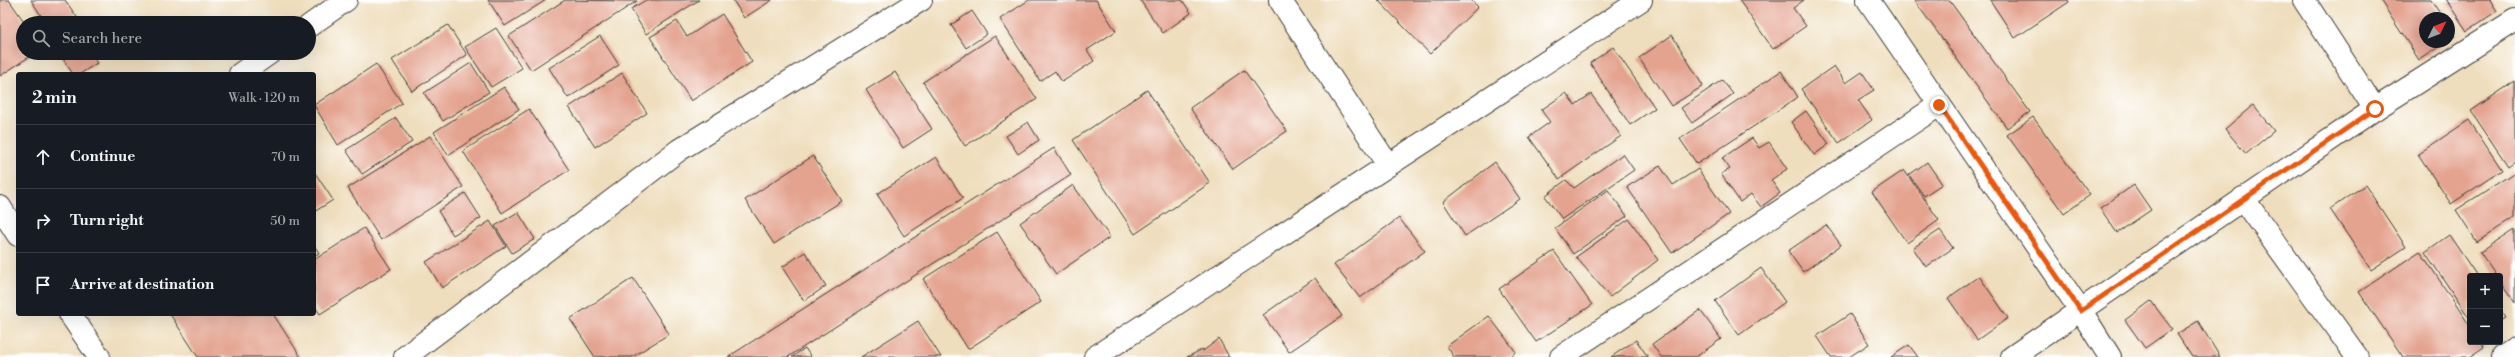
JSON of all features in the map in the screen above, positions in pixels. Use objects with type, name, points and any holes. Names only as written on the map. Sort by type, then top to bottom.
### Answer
[{"type":"street","points":[[316,21],[346,0]]},
{"type":"street","points":[[405,357],[679,150],[921,0]]},
{"type":"street","points":[[1280,0],[1388,165]]},
{"type":"street","points":[[1095,357],[1641,0]]},
{"type":"street","points":[[1868,0],[2081,311],[2110,357]]},
{"type":"street","points":[[2304,0],[2375,109]]},
{"type":"street","points":[[2012,357],[2375,109],[2515,20]]},
{"type":"street","points":[[243,72],[260,60]]},
{"type":"street","points":[[1561,357],[1939,105]]},
{"type":"street","points":[[2243,198],[2357,357]]},
{"type":"street","points":[[0,207],[13,234]]},
{"type":"street","points":[[71,316],[99,357]]},
{"type":"street","points":[[2503,357],[2515,349]]},
{"type":"building","points":[[0,0],[9,0],[20,16],[16,16],[16,60],[24,60],[0,76]]},
{"type":"building","points":[[31,0],[65,0],[76,16],[41,16]]},
{"type":"building","points":[[488,0],[546,0],[505,26]]},
{"type":"building","points":[[565,0],[637,1],[531,70],[509,36]]},
{"type":"building","points":[[646,0],[699,0],[646,34],[631,9]]},
{"type":"building","points":[[733,0],[772,0],[744,18]]},
{"type":"building","points":[[1029,0],[1096,0],[1116,31],[1087,50],[1094,61],[1062,82],[1055,71],[1040,81],[1000,19]]},
{"type":"building","points":[[1140,0],[1182,0],[1191,13],[1163,33]]},
{"type":"building","points":[[1378,0],[1471,0],[1478,7],[1430,54]]},
{"type":"building","points":[[1739,0],[1804,0],[1793,8],[1806,26],[1773,49]]},
{"type":"building","points":[[1914,0],[1949,0],[2030,112],[2007,128]]},
{"type":"building","points":[[1990,0],[2068,0],[2069,2],[2015,38]]},
{"type":"building","points":[[2380,0],[2431,0],[2439,12],[2419,12],[2419,48],[2437,48],[2419,60]]},
{"type":"building","points":[[2446,0],[2490,0],[2497,11],[2467,31]]},
{"type":"building","points":[[972,11],[987,34],[966,48],[951,25]]},
{"type":"building","points":[[722,14],[752,62],[691,101],[650,37],[677,21],[687,37]]},
{"type":"building","points":[[448,25],[467,55],[412,91],[392,60]]},
{"type":"building","points":[[496,28],[522,68],[491,87],[465,47]]},
{"type":"building","points":[[1672,35],[1703,86],[1671,106],[1639,58]]},
{"type":"building","points":[[600,36],[619,65],[568,98],[549,68]]},
{"type":"building","points":[[995,36],[1037,99],[965,146],[923,82]]},
{"type":"building","points":[[1613,47],[1655,108],[1630,125],[1590,63]]},
{"type":"building","points":[[64,60],[95,60],[97,63],[83,72],[72,72]]},
{"type":"building","points":[[471,63],[489,92],[443,121],[424,93]]},
{"type":"building","points":[[376,64],[402,103],[338,145],[316,108],[316,104]]},
{"type":"building","points":[[1834,66],[1846,83],[1862,72],[1874,90],[1858,100],[1872,120],[1839,143],[1801,89]]},
{"type":"building","points":[[1244,70],[1287,131],[1233,169],[1190,108]]},
{"type":"building","points":[[1781,71],[1798,97],[1697,164],[1680,139]]},
{"type":"building","points":[[895,72],[932,129],[903,148],[866,90]]},
{"type":"building","points":[[622,73],[647,113],[595,147],[569,107]]},
{"type":"building","points":[[1722,80],[1733,94],[1692,123],[1681,108]]},
{"type":"building","points":[[2515,81],[2515,161],[2508,166],[2471,111]]},
{"type":"building","points":[[504,87],[519,109],[448,155],[434,132]]},
{"type":"building","points":[[1147,90],[1210,183],[1135,234],[1073,140]]},
{"type":"building","points":[[1566,93],[1575,105],[1591,94],[1621,136],[1559,179],[1529,137],[1550,122],[1541,110]]},
{"type":"building","points":[[2253,105],[2274,131],[2246,154],[2225,129]]},
{"type":"building","points":[[529,109],[569,170],[502,213],[463,151]]},
{"type":"building","points":[[1806,111],[1829,144],[1814,155],[1791,122]]},
{"type":"building","points":[[2033,117],[2090,195],[2064,214],[2007,135]]},
{"type":"building","points":[[396,118],[412,142],[362,174],[346,150]]},
{"type":"building","points":[[2469,120],[2502,170],[2451,204],[2418,154]]},
{"type":"building","points":[[1028,122],[1039,140],[1018,154],[1006,136]]},
{"type":"building","points":[[430,136],[463,187],[381,240],[348,188]]},
{"type":"building","points":[[1752,138],[1759,148],[1769,142],[1787,169],[1771,180],[1780,193],[1761,207],[1751,194],[1740,202],[1721,174],[1730,169],[1722,158]]},
{"type":"building","points":[[1054,148],[1071,175],[788,357],[728,357]]},
{"type":"building","points":[[1623,154],[1634,170],[1562,219],[1545,196],[1566,180],[1574,188]]},
{"type":"building","points":[[813,156],[842,201],[774,244],[745,200]]},
{"type":"building","points":[[936,157],[963,198],[904,236],[877,194]]},
{"type":"building","points":[[1495,162],[1520,199],[1465,236],[1443,202]]},
{"type":"building","points":[[1927,162],[1942,184],[1924,196],[1909,175]]},
{"type":"building","points":[[1660,166],[1673,185],[1698,169],[1729,214],[1672,253],[1627,187]]},
{"type":"building","points":[[1904,170],[1939,220],[1907,243],[1872,192]]},
{"type":"building","points":[[2515,172],[2515,217],[2477,242],[2456,210]]},
{"type":"building","points":[[316,174],[333,200],[316,211]]},
{"type":"building","points":[[1073,185],[1110,237],[1056,274],[1020,223]]},
{"type":"building","points":[[2134,185],[2151,210],[2117,233],[2100,208]]},
{"type":"building","points":[[2365,185],[2406,247],[2371,270],[2330,209]]},
{"type":"building","points":[[1608,190],[1627,216],[1573,254],[1555,228]]},
{"type":"building","points":[[465,193],[481,218],[453,235],[438,211]]},
{"type":"building","points":[[518,212],[535,239],[512,253],[495,226]]},
{"type":"building","points":[[1399,218],[1425,251],[1360,298],[1334,265]]},
{"type":"building","points":[[1629,219],[1658,260],[1610,297],[1576,257]]},
{"type":"building","points":[[490,221],[506,246],[442,288],[426,262]]},
{"type":"building","points":[[1826,225],[1841,245],[1803,272],[1788,251]]},
{"type":"building","points":[[364,228],[391,269],[320,314],[316,308],[316,259]]},
{"type":"building","points":[[2515,229],[2515,303],[2503,285],[2503,273],[2494,273],[2480,252]]},
{"type":"building","points":[[1940,230],[1953,248],[1926,267],[1913,248]]},
{"type":"building","points":[[997,232],[1041,302],[968,349],[923,279]]},
{"type":"building","points":[[2449,235],[2475,273],[2467,273],[2467,315],[2425,252]]},
{"type":"building","points":[[1554,251],[1592,305],[1536,342],[1499,289]]},
{"type":"building","points":[[2420,251],[2467,322],[2467,345],[2483,345],[2484,347],[2469,357],[2403,357],[2359,292]]},
{"type":"building","points":[[805,252],[826,286],[804,301],[782,267]]},
{"type":"building","points":[[1761,268],[1785,302],[1739,335],[1715,301]]},
{"type":"building","points":[[1979,276],[2008,318],[1977,340],[1948,298]]},
{"type":"building","points":[[633,278],[669,334],[632,357],[595,357],[570,319]]},
{"type":"building","points":[[1315,278],[1342,316],[1289,352],[1263,315]]},
{"type":"building","points":[[2151,301],[2172,329],[2145,348],[2125,320]]},
{"type":"building","points":[[1700,310],[1721,339],[1696,357],[1661,357],[1652,344]]},
{"type":"building","points":[[1850,314],[1869,344],[1849,357],[1831,357],[1817,336]]},
{"type":"building","points":[[171,316],[274,316],[301,357],[198,357]]},
{"type":"building","points":[[1489,316],[1516,352],[1509,357],[1454,357],[1447,346]]},
{"type":"building","points":[[918,321],[941,357],[861,357]]},
{"type":"building","points":[[2198,321],[2220,357],[2192,357],[2177,334]]},
{"type":"building","points":[[1219,339],[1229,357],[1187,357],[1203,349],[1203,351]]},
{"type":"building","points":[[1636,340],[1648,357],[1611,357]]},
{"type":"building","points":[[1909,345],[1918,357],[1891,357]]},
{"type":"building","points":[[805,348],[811,357],[792,357]]},
{"type":"route","points":[[1939,105],[2081,311],[2243,198],[2375,109]]}]
